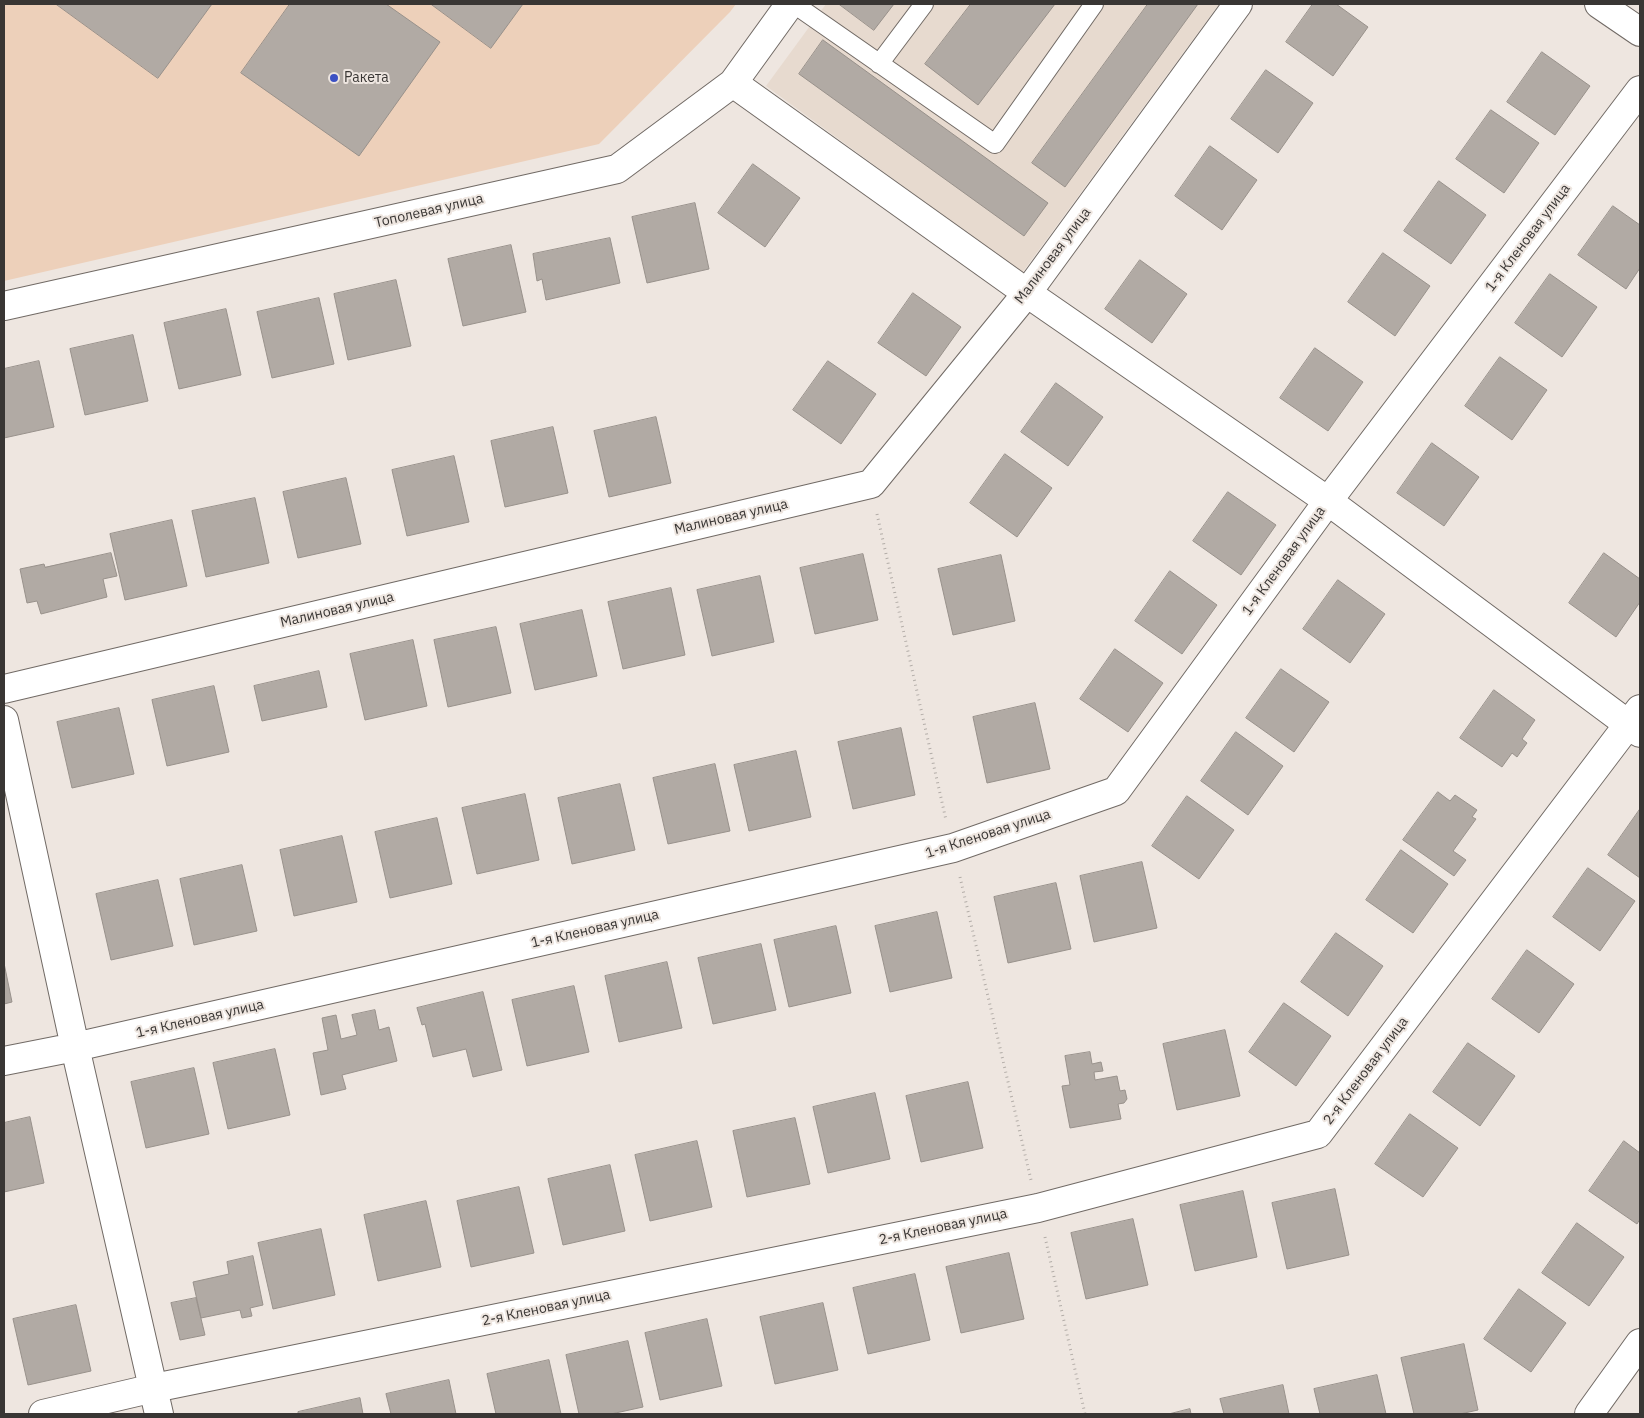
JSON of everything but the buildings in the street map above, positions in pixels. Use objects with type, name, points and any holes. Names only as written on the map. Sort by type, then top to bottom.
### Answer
[{"type":"street","name":"Тополевая улица","points":[[4,306],[617,169],[733,82],[792,4]]},
{"type":"street","name":"Малиновая улица","points":[[4,690],[871,484],[1027,293],[1238,4]]},
{"type":"street","points":[[1600,4],[1640,32]]},
{"type":"street","points":[[733,82],[1027,293],[1328,501],[1637,722]]},
{"type":"street","name":"1-я Кленовая улица","points":[[4,1061],[75,1047],[953,848],[1116,791],[1328,501],[1640,90]]},
{"type":"street","points":[[4,720],[75,1047],[160,1414]]},
{"type":"street","name":"2-я Кленовая улица","points":[[43,1414],[154,1388],[1038,1208],[1318,1134],[1637,722]]},
{"type":"street","points":[[1589,1414],[1640,1343]]},
{"type":"lane","points":[[792,4],[995,144],[1094,4]]},
{"type":"lane","points":[[879,64],[924,4]]},
{"type":"path","points":[[871,484],[953,848],[1085,1414]]},
{"type":"shaded area","name":"Ракета","points":[[4,4],[736,4],[599,144],[4,281]]},
{"type":"shaded area","points":[[826,4],[1219,4],[1022,273],[766,86]]},
{"type":"place","name":"Ракета","points":[[334,78]]}]
